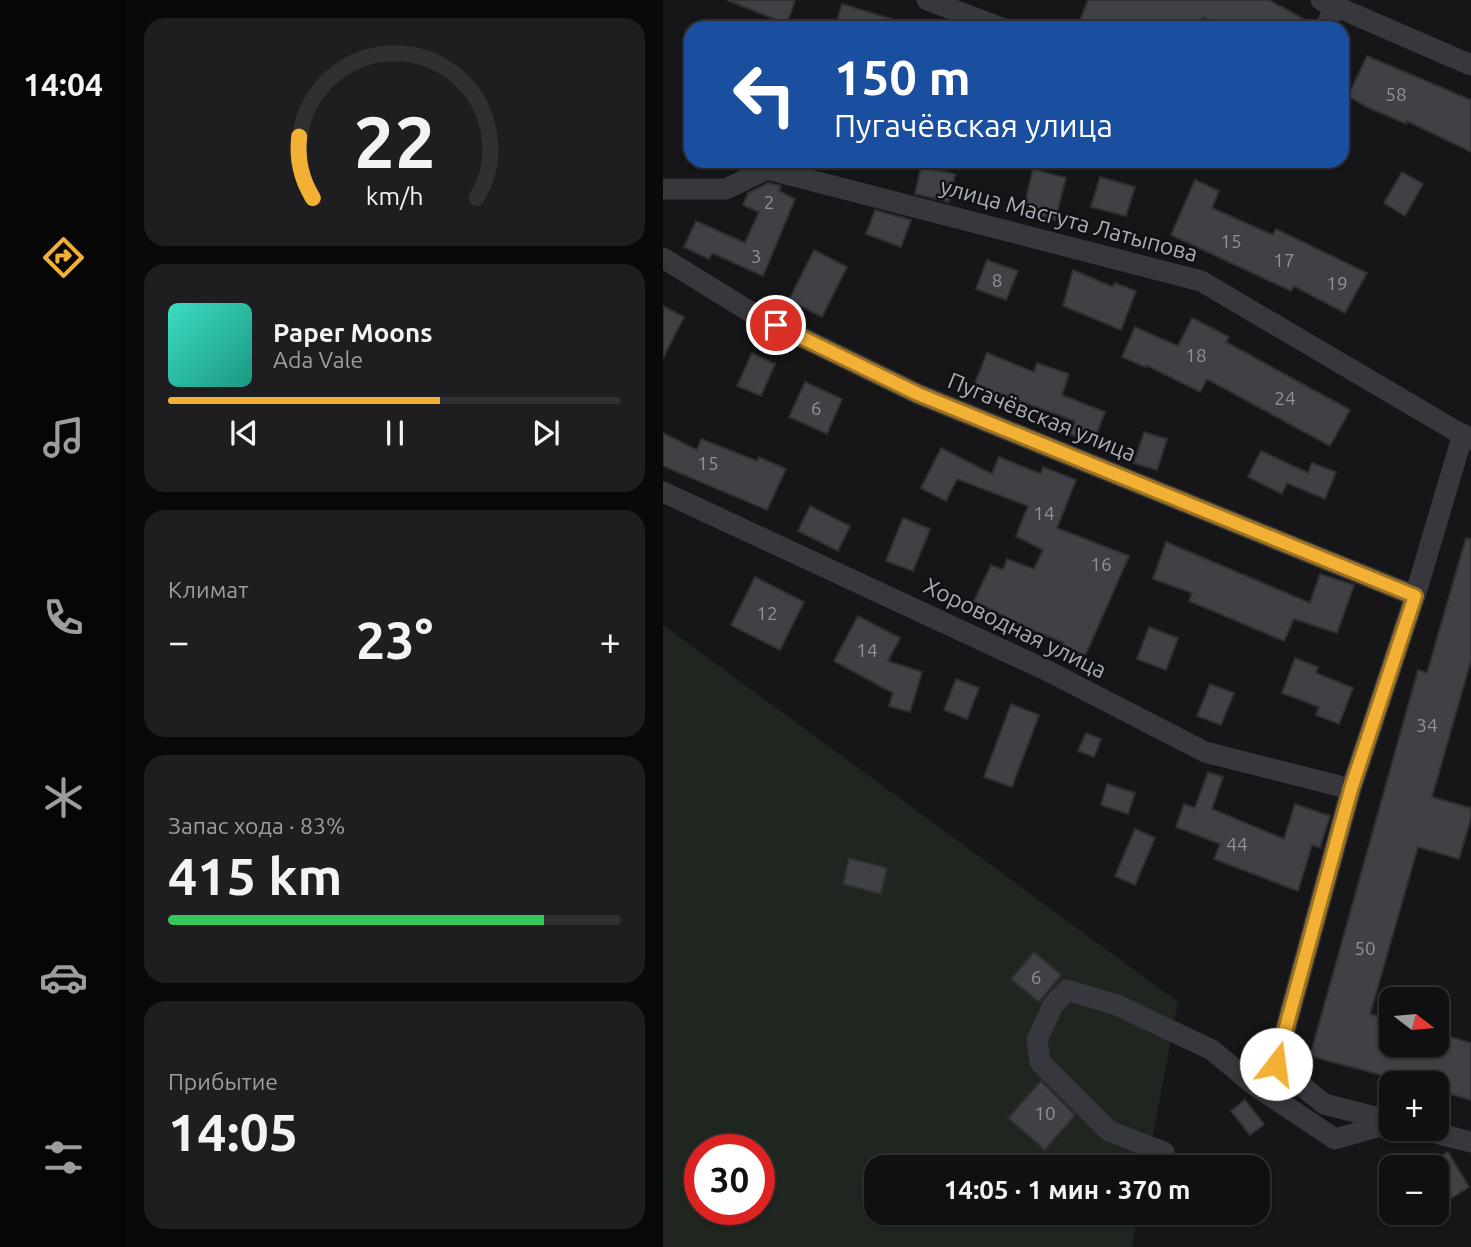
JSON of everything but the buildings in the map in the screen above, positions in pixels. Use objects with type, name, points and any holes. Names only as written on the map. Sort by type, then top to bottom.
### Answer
[{"type":"street","points":[[927,0],[983,21]]},
{"type":"street","points":[[1326,21],[1328,3],[1471,65]]},
{"type":"street","name":"улица Масгута Латыпова","points":[[663,189],[726,189],[767,169],[1201,281],[1467,437]]},
{"type":"street","name":"Пугачёвская улица","points":[[663,258],[752,313],[918,394],[1415,596]]},
{"type":"street","points":[[1379,1119],[1325,1104],[1276,1064],[1351,789],[1467,437]]},
{"type":"street","name":"Хороводная улица","points":[[663,492],[1048,671],[1205,752],[1351,789]]},
{"type":"street","points":[[1164,1152],[1109,1131],[1040,1062],[1036,1040],[1053,1005],[1067,990],[1117,1005],[1212,1050],[1254,1085],[1335,1139],[1379,1126]]},
{"type":"street","points":[[1449,1136],[1471,1142]]},
{"type":"shaded area","points":[[663,625],[1178,1002],[1149,1155],[864,1155],[864,1225],[1137,1225],[1132,1247],[663,1247]]},
{"type":"route","points":[[776,325],[918,394],[1415,596],[1351,789],[1276,1064]]}]
